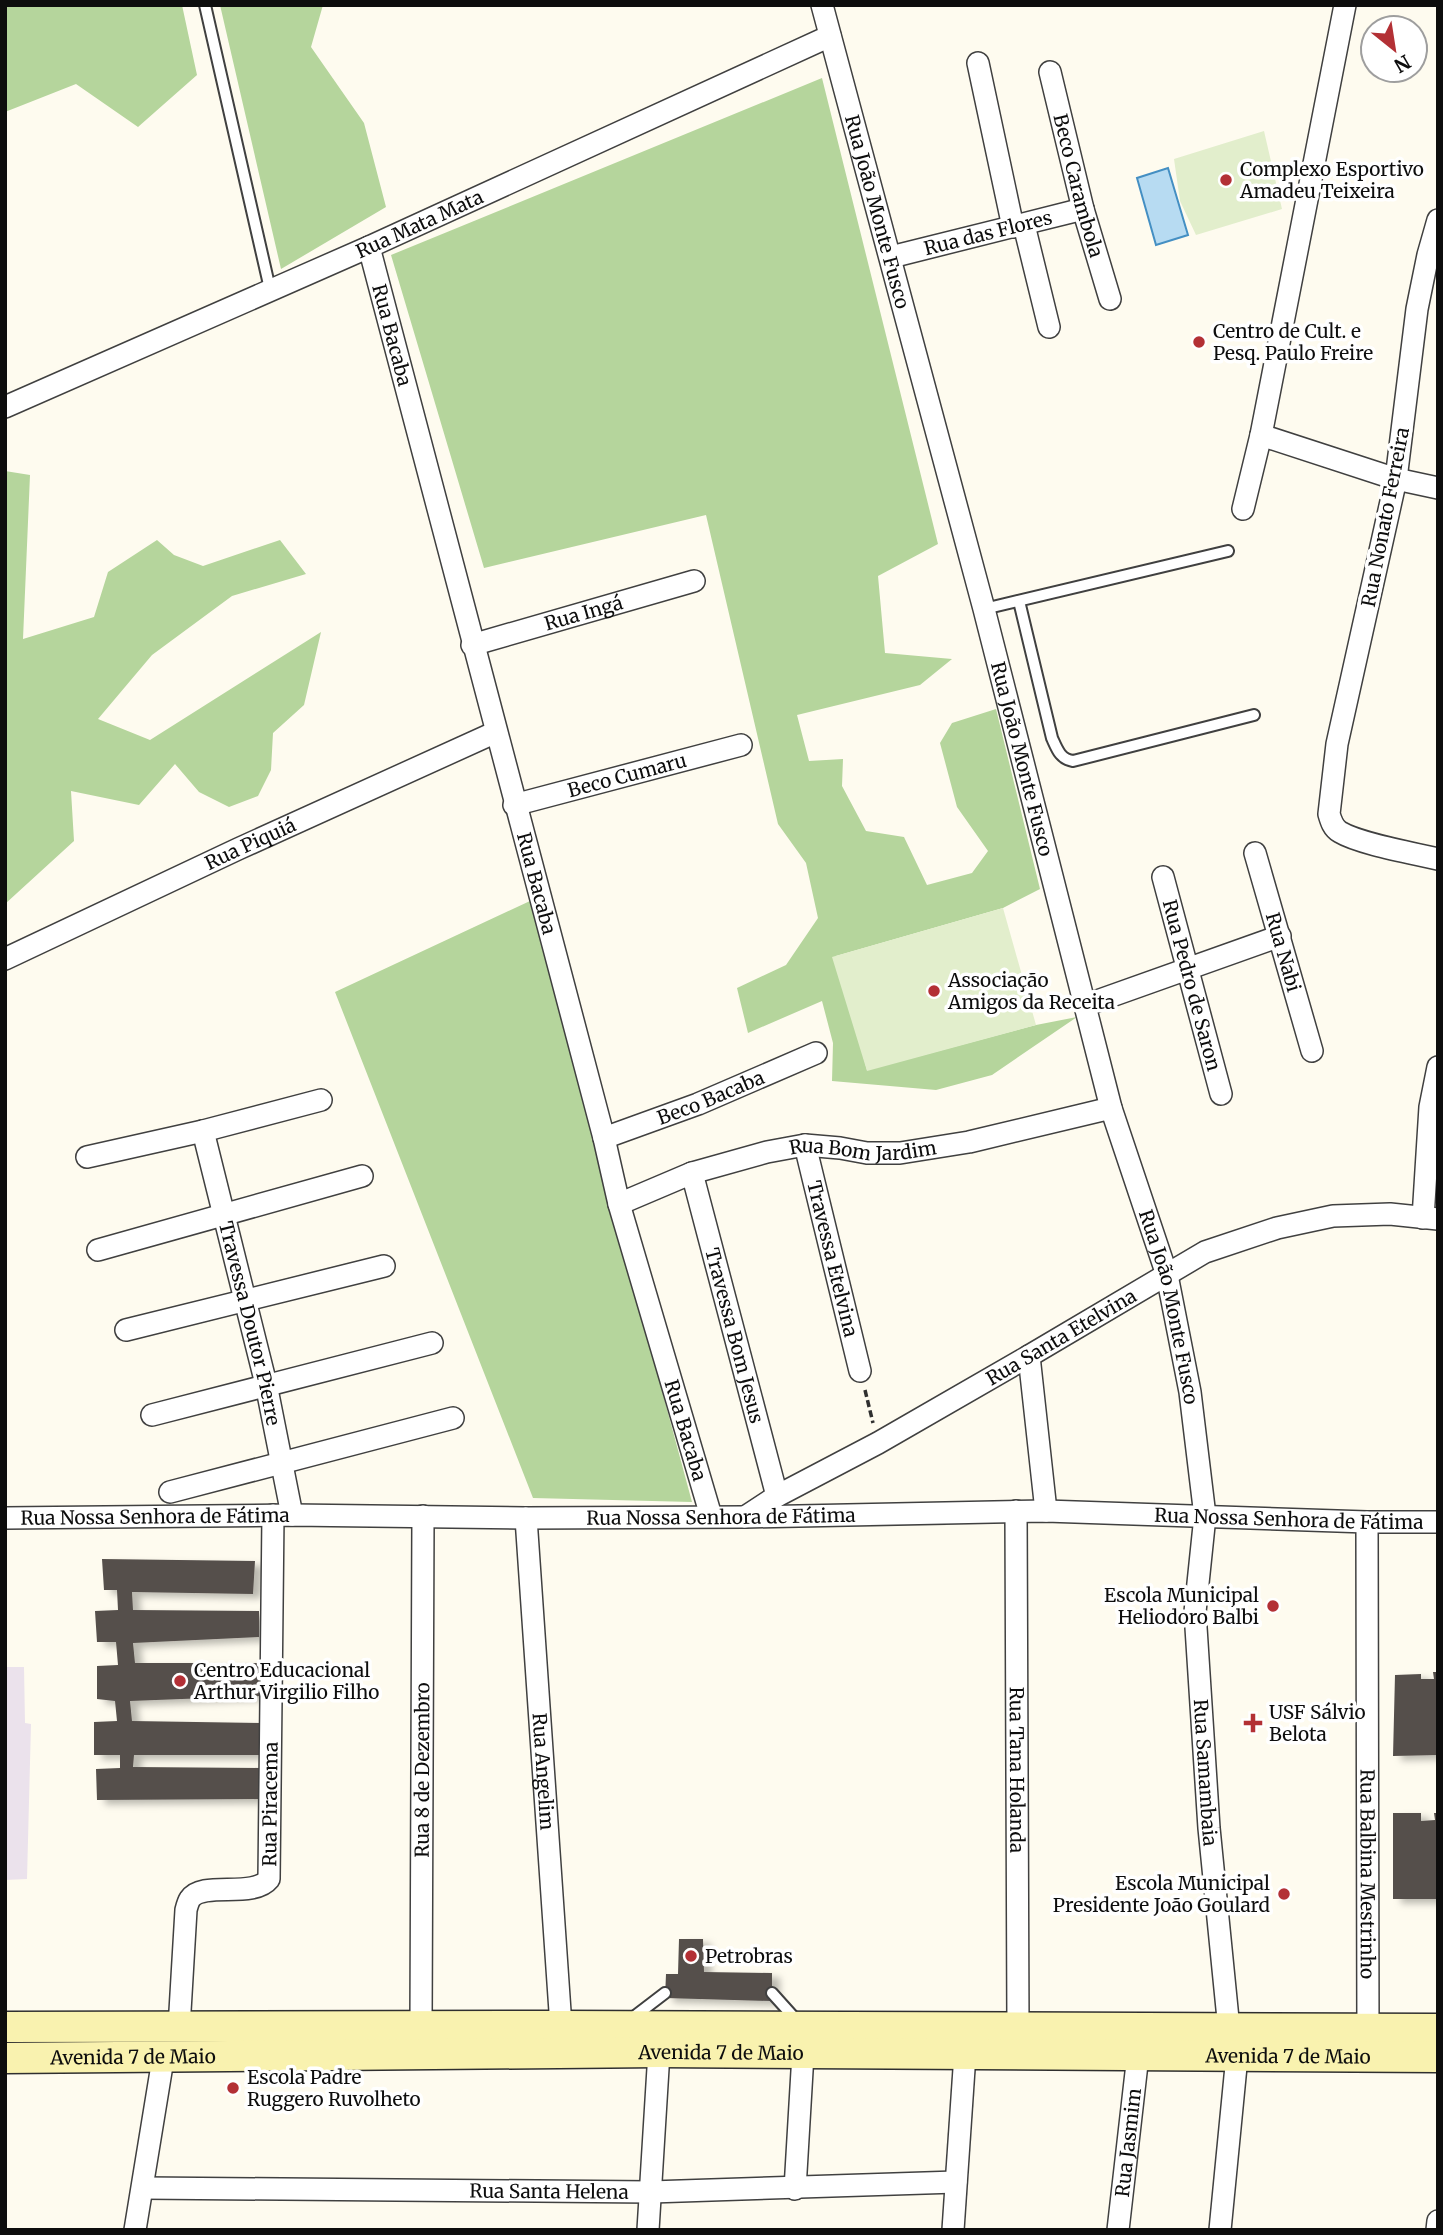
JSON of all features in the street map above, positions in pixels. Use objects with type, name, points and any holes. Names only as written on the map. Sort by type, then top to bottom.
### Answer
[{"type":"main road","name":"Avenida 7 de Maio","points":[[5,2027],[622,2026],[965,2054],[1138,2055],[1233,2042]]},
{"type":"main road","name":"Avenida 7 de Maio","points":[[5,2059],[659,2052],[804,2040],[1018,2028],[1233,2042],[1368,2043],[1438,2057]]},
{"type":"main road","name":"Avenida 7 de Maio","points":[[1368,2043],[1438,2029]]},
{"type":"street","name":"Rua João Monte Fusco","points":[[822,5],[984,609],[1111,1108],[1167,1275],[1190,1392],[1205,1516]]},
{"type":"street","points":[[1243,509],[1261,435],[1345,5]]},
{"type":"street","name":"Rua Mata Mata","points":[[5,407],[369,247],[830,36]]},
{"type":"street","points":[[978,63],[1019,226],[1049,327]]},
{"type":"street","name":"Beco Carambola","points":[[1050,72],[1083,209],[1110,299]]},
{"type":"street","name":"Rua das Flores","points":[[891,257],[1083,209]]},
{"type":"street","name":"Rua Nonato Ferreira","points":[[1438,220],[1418,309],[1396,479],[1337,744],[1329,814],[1332,825],[1339,832],[1438,859]]},
{"type":"street","name":"Rua Bacaba","points":[[369,247],[604,1138],[619,1204],[711,1516]]},
{"type":"street","points":[[1261,435],[1396,479],[1438,488]]},
{"type":"street","name":"Rua Ingá","points":[[472,645],[694,581]]},
{"type":"street","name":"Rua Piquiá","points":[[5,959],[496,732]]},
{"type":"street","name":"Beco Cumaru","points":[[514,805],[741,745]]},
{"type":"street","name":"Rua Nabi","points":[[1255,853],[1312,1051]]},
{"type":"street","name":"Rua Pedro de Saron","points":[[1163,877],[1221,1094]]},
{"type":"street","points":[[1086,1005],[1280,936]]},
{"type":"street","name":"Beco Bacaba","points":[[604,1138],[698,1104],[816,1053]]},
{"type":"street","points":[[1431,1218],[1430,1107],[1438,1067]]},
{"type":"street","points":[[87,1157],[203,1131],[321,1100]]},
{"type":"street","name":"Rua Bom Jardim","points":[[619,1204],[692,1173],[766,1152],[805,1146],[867,1153],[900,1153],[970,1142],[1111,1108]]},
{"type":"street","name":"Travessa Doutor Pierre","points":[[203,1131],[266,1384],[283,1464],[283,1515]]},
{"type":"street","name":"Travessa Etelvina","points":[[805,1146],[860,1371]]},
{"type":"street","name":"Travessa Bom Jesus","points":[[692,1173],[777,1496]]},
{"type":"street","points":[[99,1250],[362,1176]]},
{"type":"street","name":"Rua Santa Etelvina","points":[[745,1517],[777,1496],[878,1443],[1205,1252],[1277,1228],[1333,1216],[1390,1214],[1431,1218]]},
{"type":"street","points":[[126,1329],[384,1266]]},
{"type":"street","points":[[152,1415],[432,1343]]},
{"type":"street","points":[[1029,1356],[1046,1511]]},
{"type":"street","points":[[170,1492],[453,1418]]},
{"type":"street","name":"Rua Tana Holanda","points":[[1016,1511],[1018,2028]]},
{"type":"street","name":"Rua Nossa Senhora de Fátima","points":[[5,1518],[283,1515],[745,1517],[1046,1511],[1438,1522]]},
{"type":"street","name":"Rua Piracema","points":[[179,2028],[186,1910],[190,1899],[198,1892],[258,1887],[269,1879],[283,1515]]},
{"type":"street","name":"Rua 8 de Dezembro","points":[[421,2026],[422,1516]]},
{"type":"street","name":"Rua Samambaia","points":[[1205,1516],[1195,1612],[1209,1828],[1233,2042],[1220,2230]]},
{"type":"street","name":"Rua Angelim","points":[[526,1518],[561,2026]]},
{"type":"street","name":"Rua Balbina Mestrinho","points":[[1367,1522],[1368,2043]]},
{"type":"street","points":[[795,2189],[804,2040]]},
{"type":"street","points":[[648,2230],[659,2052]]},
{"type":"street","points":[[953,2230],[965,2054]]},
{"type":"street","name":"Rua Jasmim","points":[[1118,2230],[1138,2055]]},
{"type":"street","points":[[135,2230],[163,2059]]},
{"type":"street","name":"Rua Santa Helena","points":[[143,2188],[651,2192],[956,2182]]},
{"type":"street","points":[[1437,2230],[1438,2221]]},
{"type":"lane","points":[[205,5],[271,289]]},
{"type":"lane","points":[[984,609],[1228,551]]},
{"type":"lane","points":[[1019,601],[1052,738],[1066,760],[1073,761],[1254,715]]},
{"type":"lane","points":[[622,2026],[665,1993]]},
{"type":"lane","points":[[772,1993],[804,2040]]},
{"type":"path","points":[[860,1371],[878,1443]]},
{"type":"shaded area","points":[[5,1667],[24,1667],[25,1723],[31,1724],[27,1879],[5,1880]]},
{"type":"green space","points":[[5,5],[182,5],[197,75],[138,127],[76,84],[5,112]]},
{"type":"green space","points":[[220,5],[323,5],[311,47],[364,123],[386,207],[281,269]]},
{"type":"green space","points":[[822,78],[938,544],[878,576],[885,653],[952,659],[920,685],[797,715],[809,761],[843,759],[842,786],[866,831],[904,837],[927,885],[972,873],[988,851],[957,807],[940,743],[952,723],[996,709],[1040,889],[1003,908],[836,956],[867,1070],[1036,1025],[1077,1017],[992,1075],[936,1090],[832,1081],[833,1043],[822,1001],[748,1033],[737,988],[786,965],[818,918],[806,863],[778,824],[706,515],[484,568],[391,255]]},
{"type":"green space","name":"Complexo Esportivo Amadeu Teixeira","points":[[1264,131],[1282,209],[1196,235],[1180,201],[1174,159]]},
{"type":"green space","points":[[5,471],[30,475],[23,639],[94,617],[108,572],[157,540],[174,555],[203,566],[280,540],[306,574],[232,596],[152,655],[98,719],[150,740],[321,632],[304,705],[273,733],[271,770],[258,796],[229,807],[199,792],[175,764],[139,805],[71,791],[74,841],[5,904]]},
{"type":"green space","points":[[530,901],[692,1502],[533,1498],[335,992]]},
{"type":"green space","name":"Associação Amigos da Receita","points":[[1003,908],[1036,1025],[867,1071],[832,957]]},
{"type":"water","points":[[1168,168],[1188,235],[1156,245],[1137,178]]},
{"type":"building","name":"Centro Educacional Arthur Virgilio Filho","points":[[102,1559],[255,1561],[253,1594],[132,1592],[133,1610],[259,1611],[259,1637],[133,1643],[135,1663],[264,1663],[262,1696],[130,1701],[132,1721],[260,1723],[261,1755],[134,1755],[133,1767],[265,1768],[266,1799],[97,1800],[96,1769],[120,1768],[120,1755],[94,1755],[94,1722],[117,1721],[115,1701],[97,1699],[97,1666],[118,1665],[116,1642],[97,1642],[95,1611],[118,1610],[117,1590],[104,1590]]},
{"type":"building","points":[[1433,1672],[1438,1672],[1438,1755],[1393,1756],[1395,1675],[1421,1674],[1421,1679],[1434,1679]]},
{"type":"building","points":[[1393,1813],[1421,1813],[1421,1821],[1435,1820],[1434,1813],[1438,1813],[1438,1899],[1393,1899]]},
{"type":"building","name":"Petrobras","points":[[679,1939],[703,1939],[704,1972],[772,1973],[772,2001],[665,1998],[666,1974],[678,1974]]},
{"type":"place","name":"Complexo Esportivo Amadeu Teixeira","points":[[1226,180]]},
{"type":"place","name":"Centro de Cult. e Pesq. Paulo Freire","points":[[1199,342]]},
{"type":"place","name":"Associação Amigos da Receita","points":[[934,991]]},
{"type":"place","name":"Escola Municipal Heliodoro Balbi","points":[[1273,1606]]},
{"type":"place","name":"Centro Educacional Arthur Virgilio Filho","points":[[180,1681]]},
{"type":"place","name":"USF Sálvio Belota","points":[[1253,1723]]},
{"type":"place","name":"Escola Municipal Presidente João Goulard","points":[[1284,1894]]},
{"type":"place","name":"Petrobras","points":[[691,1956]]},
{"type":"place","name":"Escola Padre Ruggero Ruvolheto","points":[[233,2088]]}]
